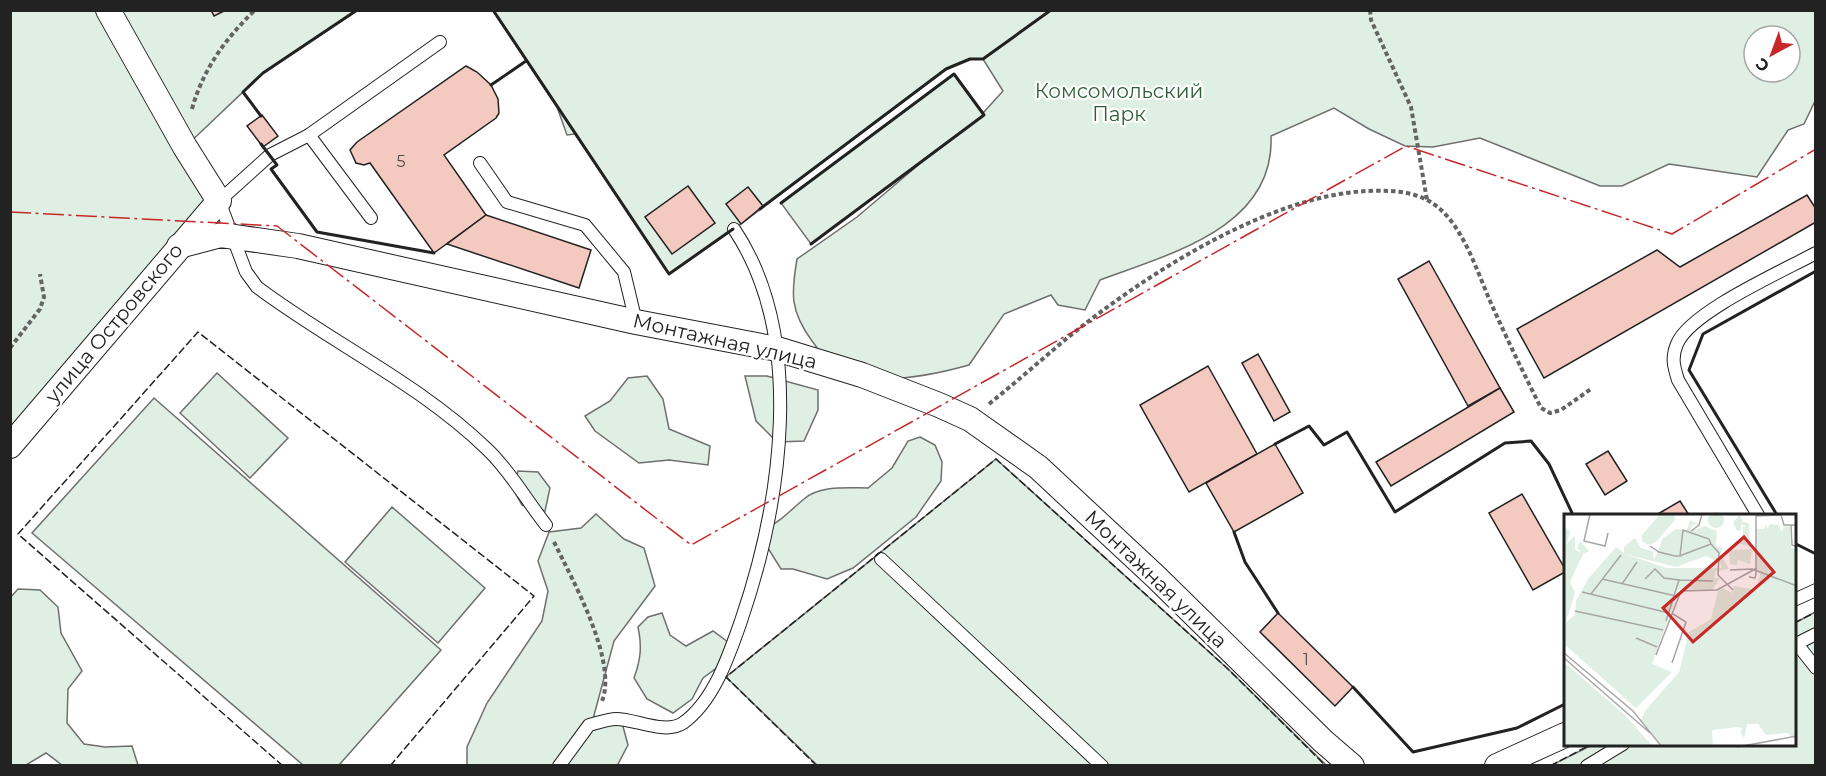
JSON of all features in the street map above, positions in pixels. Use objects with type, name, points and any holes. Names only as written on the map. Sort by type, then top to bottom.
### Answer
[{"type":"street","points":[[108,10],[184,147],[219,201]]},
{"type":"street","name":"улица Островского","points":[[10,446],[219,201]]},
{"type":"street","name":"Монтажная улица","points":[[179,246],[221,235],[325,252],[636,322],[777,349],[862,375],[970,419],[1038,467],[1156,577],[1323,741],[1352,765]]},
{"type":"street","points":[[1513,763],[1564,736]]},
{"type":"lane","points":[[440,42],[309,135],[270,156],[219,201],[246,272],[257,287],[411,386],[457,422],[490,452],[546,525]]},
{"type":"lane","points":[[309,135],[371,218]]},
{"type":"lane","points":[[480,163],[507,202],[585,225],[624,272],[636,322]]},
{"type":"lane","points":[[559,765],[589,725],[615,719],[653,726],[681,725],[691,716],[716,681],[732,648],[755,579],[777,481],[779,424],[777,349],[758,273],[747,248],[734,229]]},
{"type":"lane","points":[[1757,514],[1678,380],[1672,360],[1677,342],[1699,318],[1815,253]]},
{"type":"lane","points":[[881,559],[1102,765]]},
{"type":"lane","points":[[1796,599],[1815,590]]},
{"type":"lane","points":[[1815,634],[1796,644],[1815,668]]},
{"type":"lane","points":[[1587,765],[1620,746]]},
{"type":"path","points":[[184,147],[195,96],[209,67],[229,35],[255,10]]},
{"type":"path","points":[[1370,10],[1371,20],[1411,107],[1427,201]]},
{"type":"path","points":[[970,419],[1067,339],[1182,258],[1219,236],[1261,218],[1324,197],[1358,191],[1402,190],[1427,201],[1447,216],[1468,250],[1541,408],[1550,413],[1562,410],[1592,389]]},
{"type":"path","points":[[10,348],[40,309],[44,297],[40,274]]},
{"type":"path","points":[[546,525],[577,590],[603,661],[605,692],[589,725]]},
{"type":"green space","points":[[11,11],[357,11],[263,73],[185,147],[219,201],[11,446]]},
{"type":"green space","name":"Комсомольский Парк","points":[[493,11],[1815,11],[1815,101],[1804,124],[1788,130],[1757,177],[1669,164],[1622,186],[1600,186],[1480,138],[1433,147],[1405,146],[1369,129],[1334,108],[1271,136],[1268,168],[1256,194],[1237,215],[1213,233],[1185,247],[1100,280],[1085,310],[1058,305],[1051,295],[1004,314],[969,365],[900,378],[864,377],[847,373],[829,364],[805,330],[796,311],[794,282],[797,259],[857,217],[923,161],[811,244],[781,203],[954,74],[983,113],[1003,91],[983,59],[970,59],[946,69],[741,224],[669,274],[575,134],[567,135],[557,107]]},
{"type":"green space","points":[[217,373],[288,438],[250,478],[180,413]]},
{"type":"green space","points":[[647,376],[663,399],[669,429],[710,446],[708,465],[669,460],[639,463],[595,431],[585,416],[610,401],[628,378]]},
{"type":"green space","points":[[745,376],[767,376],[818,390],[818,410],[804,441],[777,442],[756,421]]},
{"type":"green space","points":[[154,398],[441,650],[339,765],[303,765],[32,533]]},
{"type":"green space","points":[[920,437],[935,445],[942,462],[941,481],[916,517],[853,568],[827,579],[793,569],[781,569],[766,545],[763,530],[818,491],[834,488],[868,488],[892,468],[908,441]]},
{"type":"green space","points":[[996,459],[1228,669],[1326,765],[817,765],[726,677]]},
{"type":"green space","points":[[518,471],[538,472],[550,488],[545,511],[522,505],[513,489]]},
{"type":"green space","points":[[392,507],[485,588],[438,643],[345,562]]},
{"type":"green space","points":[[596,514],[624,539],[644,548],[655,586],[614,641],[593,719],[621,719],[628,745],[617,766],[467,765],[467,747],[487,703],[542,621],[548,591],[538,561],[549,532],[581,528]]},
{"type":"green space","points":[[18,589],[40,590],[58,607],[61,633],[82,671],[68,689],[67,723],[84,744],[105,747],[132,746],[138,765],[62,765],[46,753],[26,765],[11,765],[10,598]]},
{"type":"green space","points":[[1815,612],[1815,765],[1550,766],[1590,746],[1796,746],[1796,622]]},
{"type":"green space","points":[[662,613],[670,635],[686,646],[713,631],[728,642],[726,661],[703,678],[692,699],[673,713],[647,699],[634,678],[640,652],[638,627],[648,617]]},
{"type":"building","points":[[211,10],[226,10],[214,16]]},
{"type":"building","points":[[466,66],[477,72],[491,85],[498,99],[499,113],[496,118],[444,155],[486,215],[434,253],[370,163],[364,165],[356,163],[350,150],[357,142]]},
{"type":"building","points":[[262,115],[278,136],[263,147],[247,126]]},
{"type":"building","points":[[688,186],[715,223],[672,254],[645,217]]},
{"type":"building","points":[[748,187],[763,206],[741,224],[726,204]]},
{"type":"building","points":[[1807,195],[1816,209],[1816,222],[1544,378],[1517,329],[1657,250],[1680,267]]},
{"type":"building","points":[[486,215],[591,250],[579,288],[447,244]]},
{"type":"building","points":[[1429,261],[1500,388],[1468,406],[1398,279]]},
{"type":"building","points":[[1258,354],[1290,412],[1274,421],[1242,363]]},
{"type":"building","points":[[1208,366],[1257,454],[1189,492],[1140,405]]},
{"type":"building","points":[[1500,388],[1514,412],[1391,486],[1376,462]]},
{"type":"building","points":[[1275,444],[1303,493],[1234,532],[1206,483]]},
{"type":"building","points":[[1608,451],[1627,481],[1605,495],[1586,464]]},
{"type":"building","points":[[1522,494],[1564,567],[1564,573],[1533,590],[1489,513]]},
{"type":"building","points":[[1680,501],[1688,514],[1658,514]]},
{"type":"building","points":[[1278,613],[1353,687],[1335,706],[1260,632]]},
{"type":"fence","points":[[283,766],[18,534],[198,332],[534,596],[390,766]]},
{"type":"fence","points":[[817,766],[726,677],[996,459],[1228,669],[1326,766]]},
{"type":"fence","points":[[1796,622],[1816,612]]},
{"type":"fence","points":[[1550,766],[1588,746]]},
{"type":"wall","points":[[261,116],[243,92],[263,73],[357,10]]},
{"type":"wall","points":[[493,10],[669,274],[733,229]]},
{"type":"wall","points":[[760,209],[946,69],[970,59],[983,59],[1051,10]]},
{"type":"wall","points":[[491,85],[526,61]]},
{"type":"wall","points":[[781,203],[954,74],[984,115],[811,244]]},
{"type":"wall","points":[[261,144],[277,165],[271,169],[317,232],[434,253]]},
{"type":"wall","points":[[1776,514],[1689,370],[1703,334],[1816,271]]},
{"type":"wall","points":[[1275,444],[1309,426],[1324,445],[1347,432],[1395,512],[1505,443],[1531,441],[1549,464],[1573,514]]},
{"type":"wall","points":[[1234,532],[1245,562],[1278,613]]},
{"type":"wall","points":[[1796,544],[1816,554]]},
{"type":"wall","points":[[1353,687],[1413,752],[1517,728],[1564,704]]},
{"type":"power","points":[[10,212],[277,226],[691,545],[1406,146],[1672,234],[1816,149]]}]
